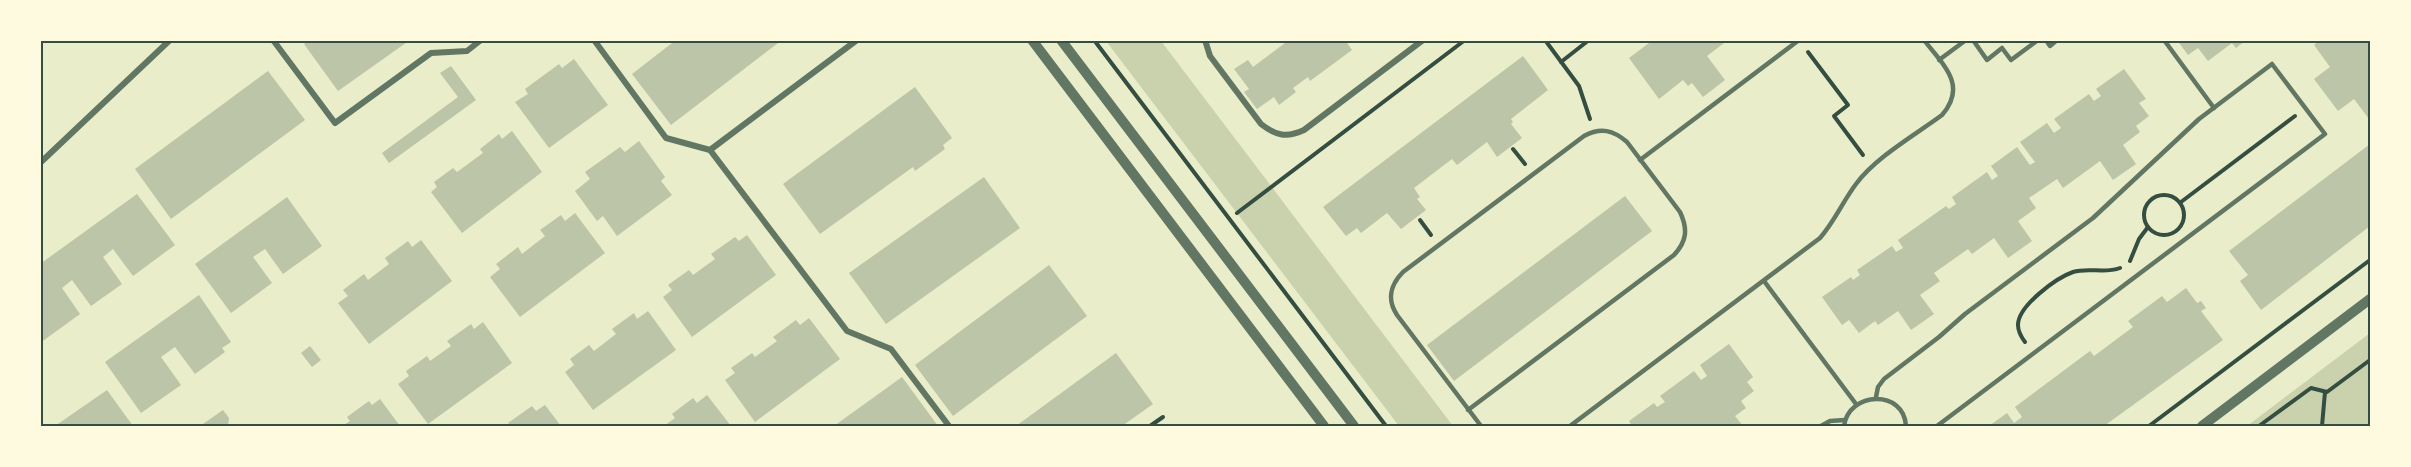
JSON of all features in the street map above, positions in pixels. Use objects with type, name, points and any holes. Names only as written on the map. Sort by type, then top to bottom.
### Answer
[{"type":"street","points":[[40,163],[170,40]]},
{"type":"street","points":[[273,40],[335,123],[431,53],[467,51],[481,40]]},
{"type":"street","points":[[594,40],[666,138],[710,150],[847,331],[891,349],[949,426]]},
{"type":"street","points":[[710,150],[857,40]]},
{"type":"street","points":[[1032,40],[1324,426]]},
{"type":"street","points":[[1061,40],[1354,426]]},
{"type":"street","points":[[1205,40],[1210,56],[1261,124],[1270,132],[1282,136],[1293,135],[1304,130],[1423,40]]},
{"type":"street","points":[[2202,426],[2370,299]]},
{"type":"lane","points":[[1640,160],[1799,40]]},
{"type":"lane","points":[[1570,426],[1820,238],[1833,223],[1855,185],[1872,167],[1942,115],[1950,105],[1954,94],[1953,83],[1924,40]]},
{"type":"lane","points":[[1939,60],[1966,40]]},
{"type":"lane","points":[[1972,40],[1987,60],[2002,48],[2011,60],[2038,40]]},
{"type":"lane","points":[[2046,40],[2050,46],[2057,40]]},
{"type":"lane","points":[[2164,40],[2214,108]]},
{"type":"lane","points":[[1876,397],[1878,387],[1884,379],[1965,314],[2093,218],[2174,141],[2272,64],[2325,134],[1937,426]]},
{"type":"lane","points":[[1468,410],[1674,255],[1682,246],[1686,235],[1685,223],[1680,212],[1618,134],[1606,130],[1594,131],[1584,136],[1403,272],[1392,287],[1391,298],[1394,310],[1468,410],[1481,426]]},
{"type":"lane","points":[[1764,281],[1856,404]]},
{"type":"lane","points":[[1821,426],[1830,421],[1845,423],[1856,404],[1876,397],[1891,402],[1901,410],[1906,426]]},
{"type":"path","points":[[1094,40],[1386,426]]},
{"type":"path","points":[[1237,213],[1465,40]]},
{"type":"path","points":[[1545,40],[1581,90],[1594,131]]},
{"type":"path","points":[[1561,62],[1589,40]]},
{"type":"path","points":[[1806,50],[1848,105],[1834,116],[1872,167]]},
{"type":"path","points":[[2181,202],[2306,108]]},
{"type":"path","points":[[2159,195],[2167,195],[2181,202],[2184,218],[2176,231],[2161,235],[2148,227],[2144,212],[2146,204],[2152,199],[2159,195]]},
{"type":"path","points":[[2035,353],[2023,340],[2018,325],[2026,306],[2073,272],[2110,272],[2123,267],[2132,258],[2139,239],[2148,227]]},
{"type":"path","points":[[2149,426],[2370,260]]},
{"type":"path","points":[[2259,426],[2310,388],[2327,392],[2370,360]]},
{"type":"path","points":[[2322,426],[2325,392]]},
{"type":"path","points":[[1150,426],[1163,417]]},
{"type":"green space","points":[[1106,41],[1161,41],[1453,426],[1399,426]]},
{"type":"green space","points":[[2370,333],[2370,426],[2247,426]]},
{"type":"building","points":[[309,40],[410,40],[338,91],[304,44]]},
{"type":"building","points":[[676,40],[782,40],[671,125],[632,74]]},
{"type":"building","points":[[1289,40],[1345,40],[1352,50],[1310,81],[1308,77],[1293,88],[1296,92],[1279,105],[1274,97],[1257,109],[1244,92],[1249,89],[1234,69],[1248,60],[1253,67]]},
{"type":"building","points":[[1653,40],[1728,40],[1707,56],[1725,80],[1703,97],[1692,83],[1688,86],[1683,80],[1659,99],[1629,58]]},
{"type":"building","points":[[2177,40],[2246,40],[2236,48],[2232,43],[2208,61],[2198,48],[2188,55]]},
{"type":"building","points":[[2320,40],[2370,40],[2369,119],[2354,99],[2338,111],[2314,79],[2330,67],[2314,45]]},
{"type":"building","points":[[1523,56],[1548,90],[1511,119],[1513,122],[1511,124],[1522,138],[1497,157],[1487,142],[1457,165],[1452,159],[1414,188],[1420,197],[1417,199],[1426,210],[1401,229],[1387,213],[1361,233],[1357,228],[1346,236],[1323,207]]},
{"type":"building","points":[[574,59],[608,105],[549,148],[515,102],[528,94],[525,89],[559,64],[562,68]]},
{"type":"building","points":[[451,66],[476,100],[389,163],[382,153],[458,97],[440,73]]},
{"type":"building","points":[[2124,69],[2146,99],[2139,103],[2149,116],[2136,126],[2140,132],[2123,145],[2136,164],[2113,180],[2100,161],[2063,188],[2057,179],[2029,198],[2036,208],[2018,221],[2032,241],[2008,258],[1994,238],[1972,254],[1968,249],[1934,273],[1940,281],[1920,295],[1934,314],[1911,330],[1898,311],[1878,325],[1875,321],[1859,333],[1849,320],[1842,325],[1822,297],[1851,277],[1853,280],[1860,275],[1857,270],[1892,246],[1896,252],[1903,248],[1898,240],[1946,206],[1949,209],[1956,204],[1952,197],[1987,172],[1992,180],[1998,176],[1991,166],[2017,147],[2030,165],[2035,162],[2020,142],[2047,123],[2054,133],[2061,128],[2054,119],[2089,94],[2094,101],[2101,96],[2096,89]]},
{"type":"building","points":[[268,71],[305,120],[171,219],[135,169]]},
{"type":"building","points":[[915,87],[952,138],[943,145],[945,149],[915,171],[913,167],[820,234],[783,184]]},
{"type":"building","points":[[512,131],[542,172],[462,233],[431,192],[437,187],[434,182],[453,168],[457,172],[483,153],[480,149],[499,134],[502,139]]},
{"type":"building","points":[[639,141],[665,177],[661,181],[672,195],[617,236],[603,216],[597,221],[575,191],[590,179],[585,172],[620,147],[625,152]]},
{"type":"building","points":[[2370,144],[2370,226],[2261,310],[2240,281],[2248,275],[2229,251]]},
{"type":"building","points":[[984,177],[1020,228],[886,324],[849,273]]},
{"type":"building","points":[[137,194],[175,245],[133,276],[113,249],[103,257],[122,284],[91,306],[72,280],[62,288],[80,314],[40,343],[40,264]]},
{"type":"building","points":[[1625,196],[1652,231],[1454,381],[1427,345]]},
{"type":"building","points":[[287,197],[322,246],[283,274],[265,249],[253,257],[272,283],[231,313],[195,264]]},
{"type":"building","points":[[575,213],[605,253],[520,317],[490,277],[500,269],[496,264],[518,247],[522,254],[545,236],[540,230],[561,215],[565,221]]},
{"type":"building","points":[[747,235],[776,275],[692,337],[663,297],[672,290],[668,285],[689,270],[693,275],[715,259],[711,254],[735,237],[739,241]]},
{"type":"building","points":[[421,240],[452,281],[369,344],[338,303],[348,296],[343,290],[364,274],[368,280],[389,264],[385,258],[408,241],[412,247]]},
{"type":"building","points":[[1049,265],[1087,316],[953,416],[915,365]]},
{"type":"building","points":[[2186,288],[2197,303],[2201,301],[2206,308],[2201,311],[2223,340],[2104,426],[1989,426],[2007,413],[2014,423],[2022,417],[2015,407],[2090,351],[2094,356],[2133,327],[2128,321],[2162,296],[2167,302]]},
{"type":"building","points":[[199,295],[231,342],[222,348],[225,352],[195,374],[175,347],[161,357],[181,385],[141,413],[105,362]]},
{"type":"building","points":[[648,311],[676,350],[593,410],[565,372],[574,365],[570,359],[589,345],[594,351],[616,334],[612,329],[634,313],[637,319]]},
{"type":"building","points":[[809,318],[840,359],[755,422],[725,380],[735,373],[731,368],[752,353],[755,357],[777,341],[773,337],[796,320],[800,325]]},
{"type":"building","points":[[483,322],[512,363],[428,424],[398,384],[409,376],[406,371],[427,356],[430,361],[451,346],[447,341],[471,324],[474,329]]},
{"type":"building","points":[[1729,344],[1753,377],[1747,382],[1754,391],[1741,401],[1746,408],[1735,416],[1743,426],[1632,426],[1629,421],[1654,403],[1657,407],[1665,402],[1660,396],[1694,371],[1701,380],[1707,376],[1700,365]]},
{"type":"building","points":[[310,346],[321,360],[312,367],[301,353]]},
{"type":"building","points":[[1116,353],[1153,404],[1122,426],[1016,426]]},
{"type":"building","points":[[902,377],[938,426],[834,426]]},
{"type":"building","points":[[107,390],[133,426],[55,426]]},
{"type":"building","points":[[707,395],[731,426],[664,426],[675,418],[672,414],[693,398],[697,403]]},
{"type":"building","points":[[380,399],[400,426],[342,426],[350,421],[347,417],[369,401],[372,405]]},
{"type":"building","points":[[545,405],[561,426],[511,426],[508,423],[532,406],[536,411]]},
{"type":"building","points":[[223,410],[229,418],[228,426],[200,426]]}]
